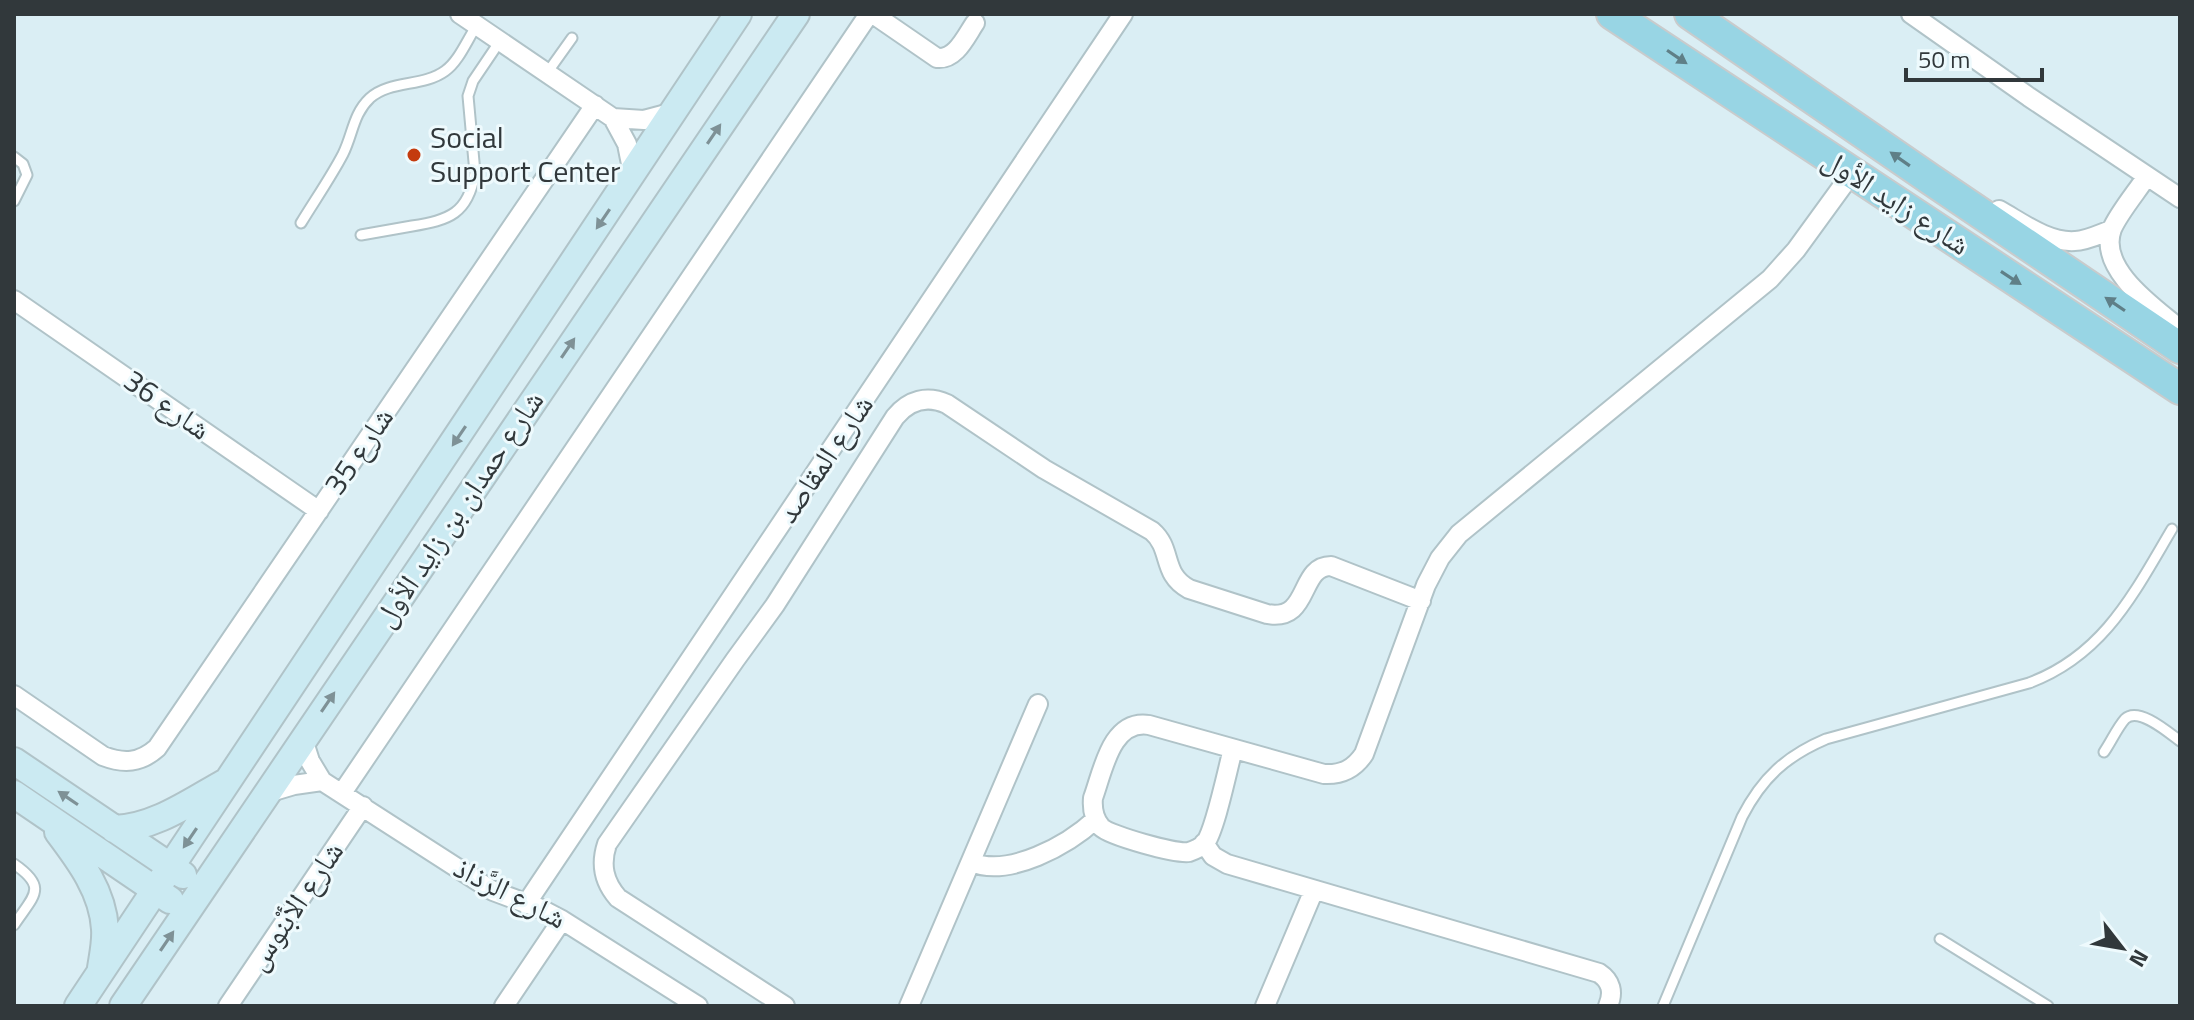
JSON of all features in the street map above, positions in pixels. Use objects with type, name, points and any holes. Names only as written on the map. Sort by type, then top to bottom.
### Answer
[{"type":"main road","name":"شارع حمدان بن زايد الأول","points":[[78,1006],[738,14]]},
{"type":"main road","name":"شارع حمدان بن زايد الأول","points":[[123,1006],[796,14]]},
{"type":"main road","name":"شارع زايد الأول","points":[[1612,14],[2180,389]]},
{"type":"main road","name":"شارع زايد الأول","points":[[1690,14],[2180,348]]},
{"type":"main road","points":[[14,761],[203,888]]},
{"type":"main road","points":[[114,829],[129,829],[147,823],[228,782]]},
{"type":"main road","points":[[14,794],[187,911]]},
{"type":"main road","points":[[46,816],[81,863],[96,892],[105,933],[101,974]]},
{"type":"street","points":[[460,14],[613,118],[627,144],[633,174]]},
{"type":"street","points":[[342,793],[871,14],[942,59],[953,53],[975,23]]},
{"type":"street","name":"شارع المقاصد","points":[[526,904],[1123,14]]},
{"type":"street","points":[[1911,14],[2180,198]]},
{"type":"street","name":"شارع 35","points":[[14,695],[114,761],[138,760],[157,748],[595,105]]},
{"type":"street","points":[[613,118],[644,120],[674,112]]},
{"type":"street","points":[[1233,749],[1212,829],[1198,848],[1180,852],[1112,834],[1096,819],[1093,798],[1112,747],[1126,728],[1137,724],[1149,725],[1324,774],[1340,773],[1354,766],[1364,754],[1440,558],[1459,534],[1770,279],[1796,250],[1852,173]]},
{"type":"street","points":[[2147,176],[2111,230],[2114,261],[2138,293],[2180,329]]},
{"type":"street","points":[[1930,179],[2058,239],[2076,241],[2111,230]]},
{"type":"street","name":"شارع 36","points":[[14,300],[319,511]]},
{"type":"street","points":[[785,1006],[618,898],[605,876],[604,854],[607,844],[775,605],[895,417],[908,404],[932,399],[947,404],[1044,469],[1152,531],[1162,542],[1171,572],[1189,589],[1267,614],[1280,615],[1292,610],[1315,571],[1325,565],[1421,601]]},
{"type":"street","points":[[909,1006],[1038,704]]},
{"type":"street","points":[[266,794],[294,785],[322,781],[310,761],[303,739]]},
{"type":"street","name":"شارع الرَّذاذ","points":[[322,781],[493,891],[562,920],[698,1006]]},
{"type":"street","name":"شارع الأبْنوس","points":[[228,1006],[363,806]]},
{"type":"street","points":[[971,862],[993,867],[1039,856],[1068,842],[1096,819]]},
{"type":"street","points":[[1204,843],[1213,856],[1227,864],[1599,973],[1611,989],[1608,1006]]},
{"type":"street","points":[[1265,1006],[1314,890]]},
{"type":"street","points":[[504,1006],[562,920]]},
{"type":"lane","points":[[301,223],[344,152],[351,127],[364,105],[381,90],[445,71],[477,25]]},
{"type":"lane","points":[[547,73],[572,38]]},
{"type":"lane","points":[[361,235],[442,221],[463,206],[475,173],[468,96],[473,81],[500,41]]},
{"type":"lane","points":[[14,157],[23,164],[27,175],[14,201]]},
{"type":"lane","points":[[1663,1006],[1742,817],[1753,796],[1777,769],[1808,747],[1826,739],[2029,683],[2070,663],[2122,612],[2172,529]]},
{"type":"lane","points":[[2104,752],[2125,719],[2135,715],[2144,717],[2180,741]]},
{"type":"lane","points":[[14,864],[28,873],[36,885],[35,892],[14,925]]},
{"type":"lane","points":[[1940,939],[2048,1006]]},
{"type":"place","name":"Social Support Center","points":[[414,155]]}]
